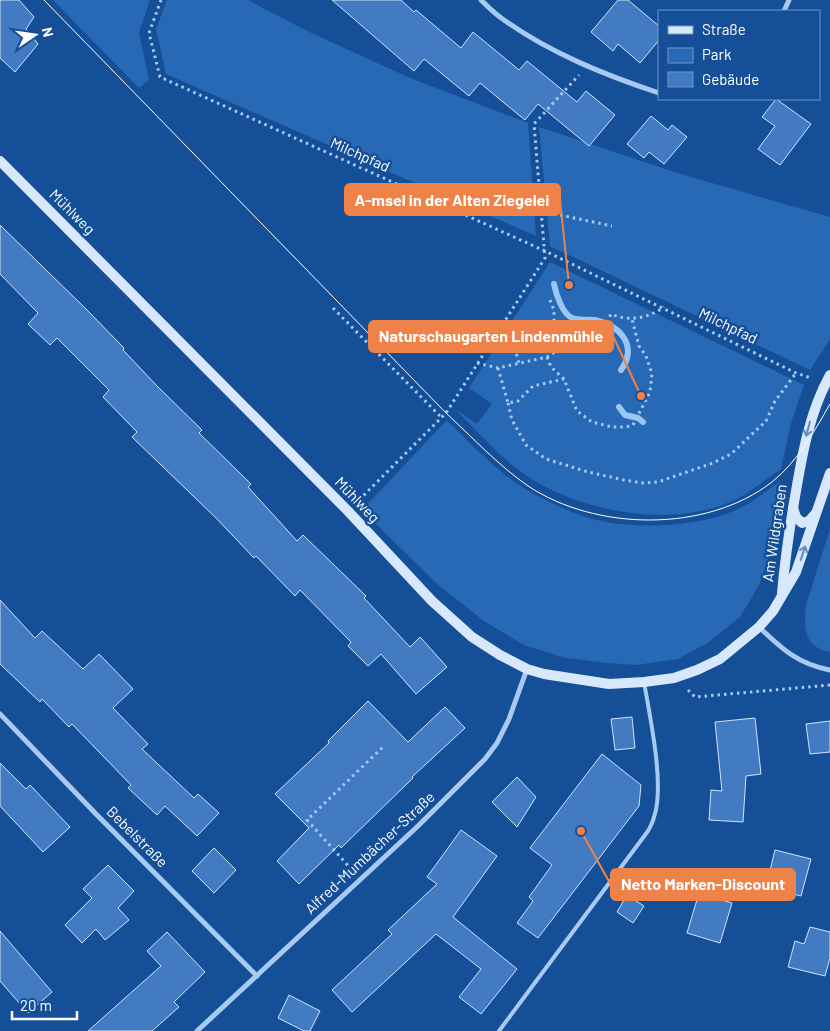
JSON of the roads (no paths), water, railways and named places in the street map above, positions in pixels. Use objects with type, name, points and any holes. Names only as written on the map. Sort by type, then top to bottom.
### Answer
[{"type":"street","points":[[481,0],[503,20],[542,44],[623,81],[658,93]]},
{"type":"street","name":"Mühlweg","points":[[0,161],[348,511],[432,601],[472,637],[500,655],[527,669],[544,674],[609,684],[674,678],[720,659],[759,627],[782,597]]},
{"type":"street","name":"Am Wildgraben","points":[[782,597],[784,562],[808,428],[815,407],[830,375]]},
{"type":"street","name":"Am Wildgraben","points":[[782,597],[796,572],[830,473]]},
{"type":"street","points":[[793,507],[796,517],[802,523],[809,521],[816,513]]},
{"type":"street","points":[[759,627],[797,660],[814,667],[830,670]]},
{"type":"street","name":"Alfred-Mumbächer-Straße","points":[[197,1031],[457,788],[485,759],[497,743],[508,720],[527,669]]},
{"type":"street","name":"Bebelstraße","points":[[0,714],[257,976]]},
{"type":"lane","points":[[499,1031],[648,831],[654,817],[657,804],[658,778],[644,682]]},
{"type":"waterway","points":[[554,284],[560,303],[568,316],[574,319],[595,320],[604,323],[619,332],[624,338],[628,353],[621,370]]},
{"type":"waterway","points":[[619,407],[625,415],[638,418],[643,422]]},
{"type":"tram line","points":[[44,0],[446,413],[517,478],[555,501],[586,512],[618,518],[651,520],[684,518],[716,510],[745,499],[781,474],[805,446],[830,404]]},
{"type":"place","name":"A-msel in der Alten Ziegelei","points":[[569,285]]},
{"type":"place","name":"Naturschaugarten Lindenmühle","points":[[641,396]]},
{"type":"place","name":"Netto Marken-Discount","points":[[581,831]]}]
